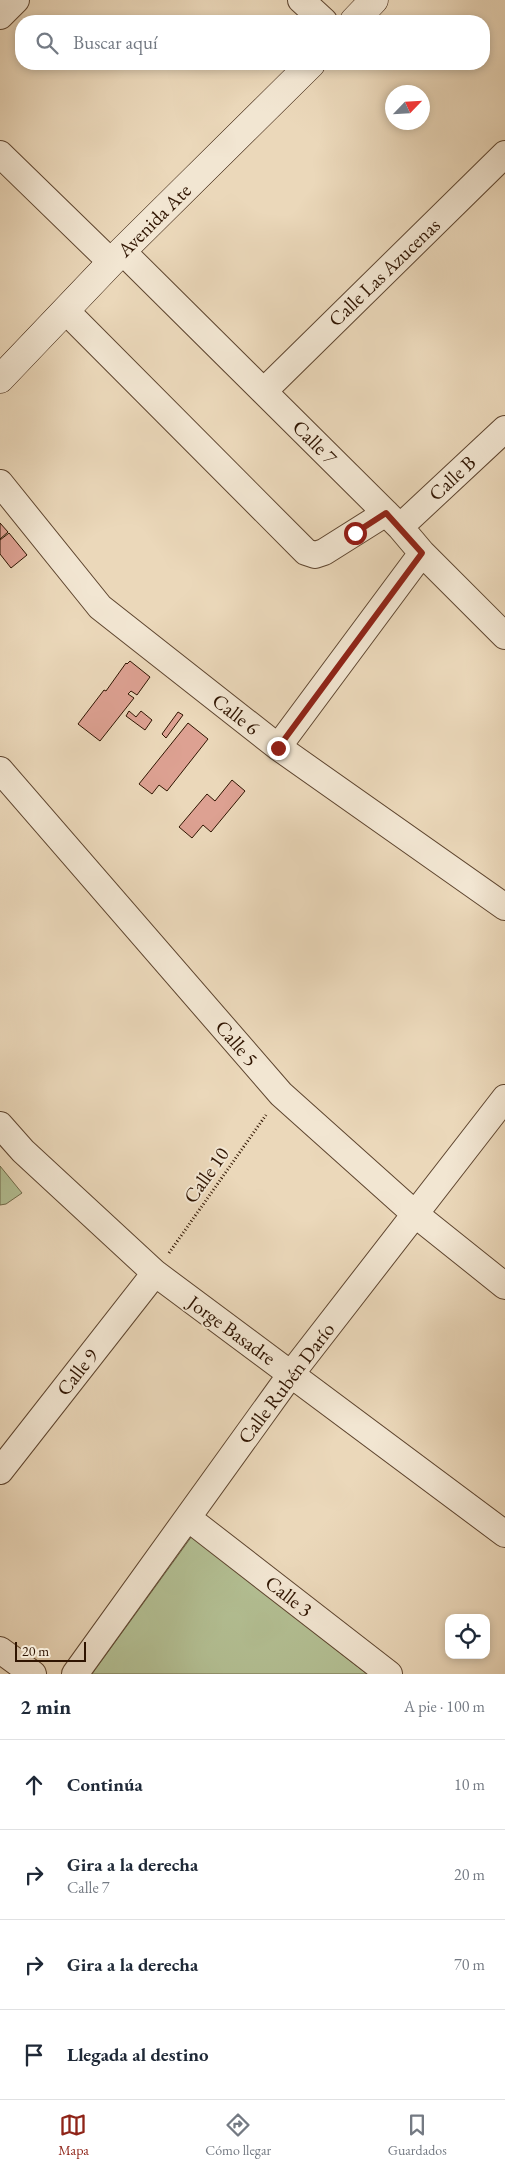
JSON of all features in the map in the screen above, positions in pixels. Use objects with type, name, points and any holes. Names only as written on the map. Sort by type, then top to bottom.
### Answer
[{"type":"street","points":[[0,16],[16,0]]},
{"type":"street","points":[[301,0],[317,15]]},
{"type":"street","points":[[360,15],[374,0]]},
{"type":"street","name":"Avenida Ate","points":[[0,379],[117,257],[305,70]]},
{"type":"street","name":"Calle 7","points":[[0,154],[117,257],[264,391],[393,520],[422,553],[505,636]]},
{"type":"street","name":"Calle Las Azucenas","points":[[264,391],[505,154]]},
{"type":"street","name":"Calle B","points":[[66,311],[306,552],[316,555],[393,520],[505,430]]},
{"type":"street","name":"Calle 6","points":[[0,483],[100,607],[278,748],[505,907]]},
{"type":"street","points":[[278,748],[422,553]]},
{"type":"street","name":"Calle 5","points":[[0,770],[281,1094],[415,1214],[505,1286]]},
{"type":"street","name":"Calle Rubén Darío","points":[[75,1674],[291,1374],[505,1098]]},
{"type":"street","name":"Jorge Basadre","points":[[0,1125],[23,1151],[155,1273],[505,1534]]},
{"type":"street","name":"Calle 9","points":[[0,1470],[155,1273]]},
{"type":"street","name":"Calle 3","points":[[188,1518],[390,1674]]},
{"type":"street","points":[[0,1650],[33,1674]]},
{"type":"path","name":"Calle 10","points":[[155,1273],[281,1094]]},
{"type":"green space","points":[[0,1166],[22,1193],[6,1204],[0,1205]]},
{"type":"green space","points":[[192,1536],[367,1674],[92,1674]]},
{"type":"building","points":[[0,523],[8,532],[0,539]]},
{"type":"building","points":[[9,533],[27,555],[11,568],[0,554],[0,540]]},
{"type":"building","points":[[130,661],[150,677],[137,695],[131,691],[128,694],[134,698],[100,741],[78,724],[104,690],[106,691],[126,663]]},
{"type":"building","points":[[129,711],[136,717],[141,711],[152,720],[145,730],[126,716]]},
{"type":"building","points":[[178,712],[183,715],[166,738],[162,734]]},
{"type":"building","points":[[188,723],[208,739],[167,791],[159,785],[152,794],[139,784]]},
{"type":"building","points":[[232,780],[245,791],[211,832],[203,825],[192,838],[179,827],[207,794],[215,801]]},
{"type":"route","points":[[278,748],[422,553],[386,513],[355,533]]}]
